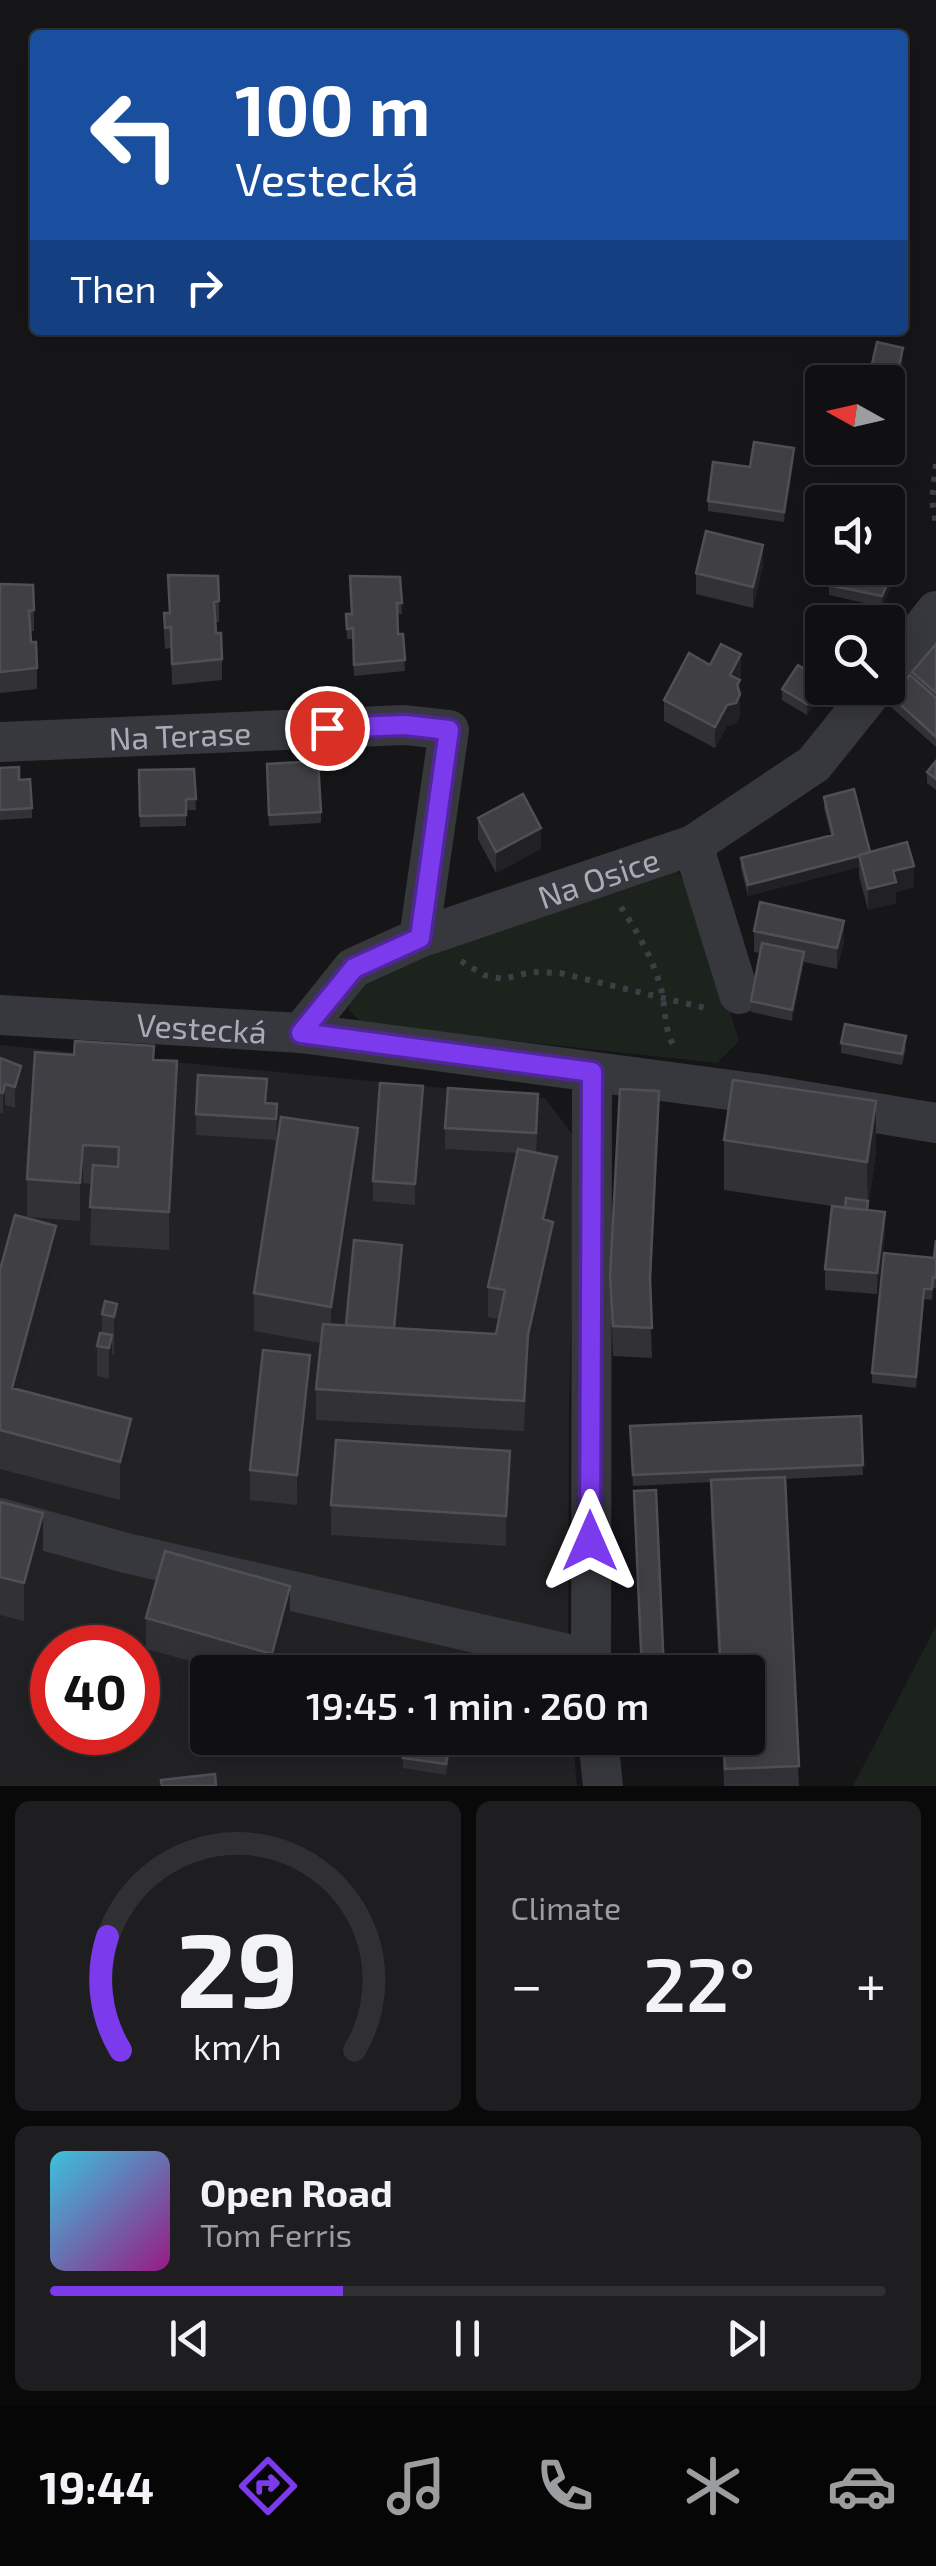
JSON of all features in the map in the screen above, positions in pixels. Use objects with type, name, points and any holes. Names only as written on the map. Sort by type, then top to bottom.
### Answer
[{"type":"street","points":[[905,650],[936,611]]},
{"type":"street","name":"Na Osice","points":[[301,1033],[354,968],[430,935],[693,845],[814,764],[861,705]]},
{"type":"street","name":"Na Terase","points":[[0,742],[405,725],[449,730],[430,935]]},
{"type":"street","points":[[693,845],[726,1003]]},
{"type":"street","name":"Vestecká","points":[[0,1015],[301,1033],[695,1085],[936,1124]]},
{"type":"street","points":[[590,1655],[592,1072]]},
{"type":"street","points":[[0,1518],[126,1553],[545,1655]]},
{"type":"street","points":[[600,1755],[603,1786]]},
{"type":"path","points":[[936,464],[932,500],[936,524]]},
{"type":"path","points":[[601,876],[655,968],[665,1030],[695,1085]]},
{"type":"path","points":[[430,935],[460,960],[484,974],[503,979],[531,972],[560,973],[700,1004],[726,1003]]},
{"type":"shaded area","points":[[676,869],[695,899],[739,1041],[717,1063],[363,1024],[349,1010],[350,993],[369,974]]},
{"type":"shaded area","points":[[0,1045],[545,1098],[576,1139],[568,1655],[190,1655],[190,1755],[574,1755],[577,1786],[0,1786]]},
{"type":"shaded area","points":[[936,1626],[936,1786],[853,1786]]},
{"type":"building","points":[[877,342],[903,348],[899,365],[872,365]]},
{"type":"building","points":[[754,442],[794,448],[784,512],[708,501],[713,462],[750,467]]},
{"type":"building","points":[[706,531],[763,545],[753,587],[696,573]]},
{"type":"building","points":[[168,575],[218,576],[219,601],[214,602],[222,659],[172,664],[171,627],[165,628],[164,613],[170,613]]},
{"type":"building","points":[[350,576],[400,577],[398,634],[403,634],[405,660],[354,665],[353,628],[347,629],[346,614],[352,614]]},
{"type":"building","points":[[0,584],[33,585],[34,610],[29,611],[37,668],[0,672]]},
{"type":"building","points":[[829,585],[887,585],[882,596]]},
{"type":"building","points":[[721,644],[741,654],[730,675],[740,680],[740,694],[736,703],[727,705],[715,727],[664,700],[689,653],[710,665]]},
{"type":"building","points":[[936,644],[936,693],[912,672]]},
{"type":"building","points":[[798,665],[805,669],[805,703],[782,689]]},
{"type":"building","points":[[910,675],[936,698],[936,737],[901,705],[905,705],[905,681]]},
{"type":"building","points":[[318,761],[321,812],[269,815],[267,764]]},
{"type":"building","points":[[936,761],[936,779],[927,772]]},
{"type":"building","points":[[19,767],[19,780],[30,779],[32,808],[0,810],[0,768]]},
{"type":"building","points":[[194,769],[196,799],[186,799],[186,815],[140,816],[139,770]]},
{"type":"building","points":[[854,789],[870,852],[748,885],[741,858],[833,835],[824,797]]},
{"type":"building","points":[[523,794],[541,828],[496,852],[478,818]]},
{"type":"building","points":[[907,842],[914,866],[893,871],[896,882],[868,889],[859,855]]},
{"type":"building","points":[[760,902],[844,921],[837,948],[754,931]]},
{"type":"building","points":[[762,943],[804,952],[792,1010],[751,1001]]},
{"type":"building","points":[[845,1024],[906,1036],[902,1054],[841,1043]]},
{"type":"building","points":[[75,1041],[154,1046],[153,1060],[177,1061],[169,1212],[90,1207],[93,1165],[118,1167],[119,1147],[83,1145],[80,1183],[27,1179],[35,1052],[74,1055]]},
{"type":"building","points":[[0,1058],[21,1066],[15,1087],[5,1084],[3,1093],[0,1092]]},
{"type":"building","points":[[198,1075],[267,1079],[265,1103],[277,1104],[276,1119],[196,1114]]},
{"type":"building","points":[[733,1080],[876,1101],[867,1162],[724,1140]]},
{"type":"building","points":[[380,1083],[423,1086],[415,1184],[373,1181]]},
{"type":"building","points":[[448,1088],[538,1094],[536,1133],[445,1128]]},
{"type":"building","points":[[620,1089],[659,1091],[650,1278],[652,1328],[613,1326],[610,1276]]},
{"type":"building","points":[[281,1117],[358,1128],[331,1307],[254,1293]]},
{"type":"building","points":[[518,1149],[557,1157],[543,1219],[553,1222],[528,1335],[524,1401],[316,1389],[323,1324],[496,1334],[505,1290],[488,1287]]},
{"type":"building","points":[[846,1198],[868,1201],[867,1210],[845,1208]]},
{"type":"building","points":[[832,1206],[885,1212],[877,1273],[825,1269]]},
{"type":"building","points":[[15,1215],[56,1226],[12,1388],[131,1419],[120,1462],[0,1430],[0,1270]]},
{"type":"building","points":[[354,1240],[402,1245],[394,1328],[346,1325]]},
{"type":"building","points":[[936,1240],[936,1278],[933,1277],[932,1289],[924,1289],[916,1377],[872,1373],[884,1253],[934,1258]]},
{"type":"building","points":[[105,1301],[117,1304],[114,1317],[102,1314]]},
{"type":"building","points":[[100,1333],[112,1335],[109,1348],[97,1346]]},
{"type":"building","points":[[263,1350],[310,1355],[297,1475],[250,1470]]},
{"type":"building","points":[[861,1416],[863,1465],[633,1475],[630,1426]]},
{"type":"building","points":[[336,1440],[510,1451],[506,1516],[331,1505]]},
{"type":"building","points":[[785,1477],[799,1766],[725,1769],[725,1755],[765,1755],[765,1655],[720,1655],[711,1480]]},
{"type":"building","points":[[656,1490],[663,1655],[641,1655],[634,1491]]},
{"type":"building","points":[[0,1502],[43,1513],[24,1583],[0,1577]]},
{"type":"building","points":[[165,1551],[290,1586],[272,1654],[146,1618]]},
{"type":"building","points":[[403,1755],[448,1755],[446,1764],[403,1758]]},
{"type":"building","points":[[215,1774],[216,1786],[162,1786],[161,1780]]},
{"type":"route","points":[[327,728],[405,725],[449,730],[420,938],[354,968],[301,1033],[592,1072],[590,1541]]}]
